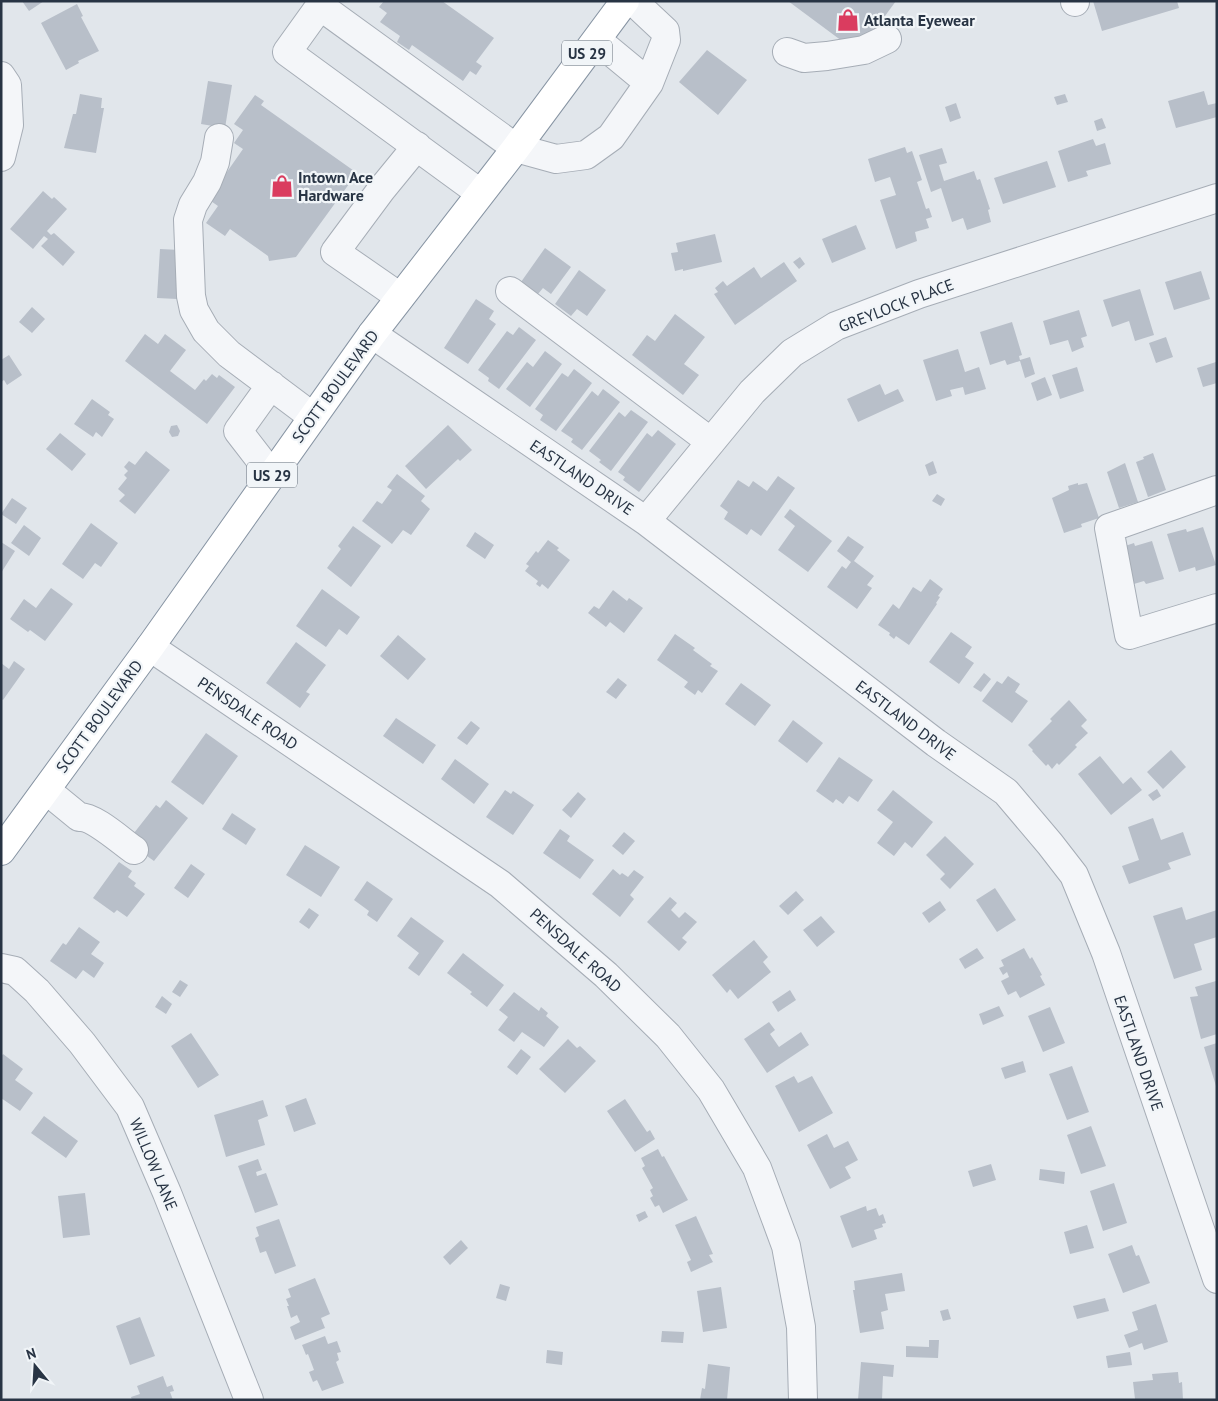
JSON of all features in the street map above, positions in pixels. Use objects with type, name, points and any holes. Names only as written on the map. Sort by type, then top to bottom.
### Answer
[{"type":"highway","name":"SCOTT BOULEVARD","points":[[1,851],[150,646],[372,334],[516,148],[626,1]]},
{"type":"street","points":[[480,193],[286,52],[320,6],[516,148],[556,159],[586,155],[611,137],[649,83],[666,40],[665,31],[633,1]]},
{"type":"street","points":[[597,40],[649,83]]},
{"type":"street","points":[[787,52],[804,58],[828,56],[864,50],[888,40]]},
{"type":"street","points":[[1,76],[7,85],[9,125],[1,156]]},
{"type":"street","points":[[219,138],[215,162],[193,205],[188,220],[191,296],[194,310],[206,331],[229,354],[313,417]]},
{"type":"street","points":[[400,297],[335,252],[381,190],[417,146]]},
{"type":"street","name":"GREYLOCK PLACE","points":[[646,521],[752,392],[792,353],[836,326],[920,294],[1217,198]]},
{"type":"street","points":[[510,291],[711,442]]},
{"type":"street","name":"EASTLAND DRIVE","points":[[372,334],[646,521],[936,743],[1006,792],[1074,875],[1106,953],[1217,1279]]},
{"type":"street","points":[[271,386],[238,430],[272,475]]},
{"type":"street","points":[[1217,490],[1109,528],[1129,635],[1217,608]]},
{"type":"street","name":"PENSDALE ROAD","points":[[150,646],[500,884],[606,975],[668,1036],[710,1090],[757,1168],[786,1246],[801,1327],[803,1400]]},
{"type":"street","points":[[46,790],[79,818],[84,817],[96,823],[131,855]]},
{"type":"street","name":"WILLOW LANE","points":[[1,968],[15,971],[38,991],[82,1043],[130,1107],[167,1193],[248,1400]]},
{"type":"building","points":[[22,1],[44,1],[29,11]]},
{"type":"building","points":[[384,1],[442,1],[494,38],[476,62],[482,66],[476,75],[470,71],[463,81],[412,45],[409,50],[397,42],[400,36],[380,22],[387,13],[379,7]]},
{"type":"building","name":"Atlanta Eyewear","points":[[788,1],[896,1],[868,39],[846,44]]},
{"type":"building","points":[[1093,1],[1177,1],[1179,8],[1102,31]]},
{"type":"building","points":[[77,4],[83,16],[81,17],[99,51],[78,61],[79,63],[66,70],[41,23]]},
{"type":"building","points":[[707,50],[747,80],[718,115],[679,82]]},
{"type":"building","points":[[208,81],[232,85],[225,128],[201,124]]},
{"type":"building","points":[[1204,91],[1208,105],[1217,103],[1217,117],[1176,128],[1168,101]]},
{"type":"building","points":[[80,94],[102,98],[101,108],[104,108],[96,153],[64,148],[73,114],[76,114]]},
{"type":"building","points":[[1065,94],[1068,102],[1057,105],[1054,97]]},
{"type":"building","name":"Intown Ace Hardware","points":[[255,95],[264,101],[261,105],[357,173],[296,257],[269,261],[268,256],[230,229],[225,236],[206,223],[218,206],[208,199],[243,149],[234,143],[243,130],[234,124]]},
{"type":"building","points":[[956,103],[961,118],[950,122],[945,107]]},
{"type":"building","points":[[1102,118],[1106,128],[1097,131],[1094,121]]},
{"type":"building","points":[[1093,139],[1096,146],[1105,143],[1111,164],[1086,171],[1088,176],[1068,182],[1058,151]]},
{"type":"building","points":[[905,147],[907,153],[912,151],[922,180],[917,182],[926,209],[929,208],[932,217],[926,219],[929,228],[915,232],[917,241],[896,249],[880,200],[896,195],[890,177],[875,182],[868,159]]},
{"type":"building","points":[[942,148],[947,163],[939,165],[944,181],[974,171],[977,180],[980,179],[990,209],[988,210],[991,222],[967,230],[963,218],[952,222],[941,188],[931,192],[919,155]]},
{"type":"building","points":[[1047,161],[1056,187],[1003,204],[994,178]]},
{"type":"building","points":[[43,191],[52,199],[54,197],[67,209],[47,231],[51,235],[54,233],[75,252],[63,266],[41,246],[48,239],[44,236],[33,249],[10,229]]},
{"type":"building","points":[[856,225],[866,249],[832,263],[822,239]]},
{"type":"building","points":[[715,234],[722,262],[683,271],[683,269],[675,271],[671,253],[678,252],[676,243]]},
{"type":"building","points":[[545,248],[571,267],[551,294],[543,288],[538,294],[521,282]]},
{"type":"building","points":[[160,249],[180,250],[177,299],[157,298]]},
{"type":"building","points":[[800,257],[805,264],[799,269],[793,262]]},
{"type":"building","points":[[784,262],[797,281],[735,325],[714,294],[718,292],[715,288],[723,281],[727,286],[754,267],[761,278]]},
{"type":"building","points":[[579,270],[606,290],[587,316],[577,309],[571,316],[555,304]]},
{"type":"building","points":[[1201,271],[1210,299],[1174,310],[1165,282]]},
{"type":"building","points":[[1140,289],[1154,335],[1135,341],[1129,321],[1112,327],[1103,300]]},
{"type":"building","points":[[476,299],[494,311],[489,319],[496,324],[468,364],[444,348]]},
{"type":"building","points":[[32,307],[45,319],[32,333],[19,322]]},
{"type":"building","points":[[1079,310],[1087,336],[1081,338],[1084,347],[1072,352],[1068,340],[1050,345],[1043,321]]},
{"type":"building","points":[[675,314],[705,337],[684,364],[699,375],[683,395],[632,355],[647,335],[655,341]]},
{"type":"building","points":[[1012,322],[1022,355],[1019,356],[1020,360],[1030,357],[1035,374],[1025,378],[1020,361],[1007,365],[1005,360],[990,365],[980,332]]},
{"type":"building","points":[[519,327],[536,340],[499,389],[478,370],[507,331],[513,335]]},
{"type":"building","points":[[145,334],[158,344],[165,334],[186,350],[170,371],[195,390],[204,379],[206,381],[212,374],[217,378],[219,375],[235,387],[207,424],[125,361]]},
{"type":"building","points":[[1166,337],[1173,357],[1156,363],[1149,343]]},
{"type":"building","points":[[958,349],[965,372],[979,367],[986,389],[965,395],[963,387],[950,390],[952,396],[936,401],[923,360]]},
{"type":"building","points":[[545,351],[562,364],[530,407],[506,389],[527,362],[533,367]]},
{"type":"building","points":[[9,355],[22,375],[7,385],[4,380],[1,382],[1,360]]},
{"type":"building","points":[[1216,362],[1217,383],[1203,387],[1197,368]]},
{"type":"building","points":[[1077,367],[1084,391],[1060,399],[1052,375]]},
{"type":"building","points":[[574,369],[592,383],[556,431],[540,420],[543,415],[535,409],[562,373],[568,377]]},
{"type":"building","points":[[1045,377],[1052,395],[1037,401],[1031,383]]},
{"type":"building","points":[[880,384],[885,395],[898,389],[904,401],[858,422],[847,399]]},
{"type":"building","points":[[603,389],[620,402],[582,450],[571,442],[573,439],[561,431],[592,391],[598,396]]},
{"type":"building","points":[[92,399],[110,412],[108,415],[114,419],[102,437],[96,432],[93,437],[74,424]]},
{"type":"building","points":[[631,410],[648,422],[611,471],[589,451],[619,412],[625,417]]},
{"type":"building","points":[[177,425],[180,431],[178,436],[172,437],[169,432],[171,426]]},
{"type":"building","points":[[448,425],[472,450],[460,461],[458,459],[426,489],[405,466]]},
{"type":"building","points":[[658,430],[676,444],[639,492],[623,480],[625,477],[618,472],[647,433],[652,437]]},
{"type":"building","points":[[60,433],[86,454],[72,471],[46,449]]},
{"type":"building","points":[[146,451],[170,470],[135,514],[119,501],[125,495],[118,489],[127,478],[124,475],[128,471],[124,467],[129,461],[135,465]]},
{"type":"building","points":[[1153,453],[1166,490],[1148,497],[1136,462]]},
{"type":"building","points":[[933,461],[937,473],[929,476],[925,465]]},
{"type":"building","points":[[1125,463],[1138,502],[1119,508],[1107,472]]},
{"type":"building","points":[[397,474],[425,496],[421,501],[430,509],[411,535],[403,530],[392,544],[362,521],[377,501],[382,504],[392,490],[387,487]]},
{"type":"building","points":[[778,476],[795,488],[761,536],[751,529],[747,535],[724,519],[728,512],[720,506],[738,480],[749,487],[753,481],[767,491]]},
{"type":"building","points":[[1078,483],[1078,485],[1087,483],[1099,518],[1081,524],[1082,527],[1064,533],[1052,498],[1069,490],[1068,486]]},
{"type":"building","points":[[937,494],[945,499],[941,506],[932,501]]},
{"type":"building","points":[[12,498],[27,508],[16,524],[1,514]]},
{"type":"building","points":[[790,509],[832,541],[808,572],[778,550],[795,526],[784,517]]},
{"type":"building","points":[[91,523],[118,543],[101,567],[95,563],[83,579],[62,564]]},
{"type":"building","points":[[24,525],[41,538],[29,556],[11,543]]},
{"type":"building","points":[[353,526],[381,546],[351,587],[327,568],[341,549],[338,546]]},
{"type":"building","points":[[1203,527],[1216,565],[1196,571],[1195,567],[1179,572],[1167,534],[1186,529],[1187,532]]},
{"type":"building","points":[[475,532],[494,545],[485,559],[466,546]]},
{"type":"building","points":[[848,536],[864,547],[854,561],[874,576],[867,585],[872,588],[857,609],[827,587],[842,566],[846,569],[851,562],[837,551]]},
{"type":"building","points":[[548,540],[570,560],[548,589],[542,584],[540,587],[536,584],[538,581],[525,571],[529,566],[526,564]]},
{"type":"building","points":[[1152,541],[1164,579],[1146,584],[1144,581],[1127,586],[1116,549],[1134,543],[1135,546]]},
{"type":"building","points":[[1,542],[15,551],[1,573]]},
{"type":"building","points":[[930,579],[943,589],[938,596],[940,597],[937,604],[909,645],[896,636],[894,639],[889,635],[890,633],[878,625],[893,604],[899,609],[913,587],[921,592]]},
{"type":"building","points":[[51,588],[73,604],[45,641],[10,619],[24,599],[36,608]]},
{"type":"building","points":[[322,589],[360,617],[347,635],[339,629],[326,647],[296,626]]},
{"type":"building","points":[[613,590],[627,601],[629,598],[643,608],[624,633],[610,622],[606,627],[588,613],[594,606],[599,609]]},
{"type":"building","points":[[951,632],[972,647],[965,657],[974,663],[959,684],[929,662]]},
{"type":"building","points":[[675,634],[695,648],[693,650],[712,664],[710,666],[718,671],[702,693],[698,690],[695,695],[684,687],[688,682],[657,660]]},
{"type":"building","points":[[398,635],[426,659],[408,680],[380,656]]},
{"type":"building","points":[[296,642],[326,665],[306,692],[310,694],[300,708],[266,683]]},
{"type":"building","points":[[14,661],[25,669],[3,700],[1,699],[1,663],[9,669]]},
{"type":"building","points":[[984,673],[991,679],[981,692],[973,687]]},
{"type":"building","points":[[1008,676],[1020,684],[1015,692],[1028,701],[1012,723],[982,701],[997,681],[1002,684]]},
{"type":"building","points":[[618,678],[627,685],[616,699],[606,692]]},
{"type":"building","points":[[741,683],[771,705],[755,726],[725,704]]},
{"type":"building","points":[[1069,700],[1087,720],[1081,726],[1088,733],[1075,745],[1077,747],[1059,765],[1057,763],[1052,769],[1048,764],[1046,766],[1028,745],[1052,721],[1050,719]]},
{"type":"building","points":[[396,718],[436,745],[423,764],[383,736]]},
{"type":"building","points":[[793,720],[823,743],[807,763],[778,741]]},
{"type":"building","points":[[471,721],[480,728],[467,745],[457,738]]},
{"type":"building","points":[[206,733],[238,756],[203,805],[171,782]]},
{"type":"building","points":[[1171,750],[1186,767],[1163,789],[1147,772]]},
{"type":"building","points":[[1100,756],[1123,784],[1131,777],[1142,790],[1111,815],[1078,774]]},
{"type":"building","points":[[839,757],[873,780],[858,802],[849,796],[843,804],[836,799],[833,803],[816,791]]},
{"type":"building","points":[[455,759],[489,784],[474,804],[441,779]]},
{"type":"building","points":[[1157,789],[1161,796],[1153,801],[1148,795]]},
{"type":"building","points":[[505,790],[511,794],[513,791],[534,805],[513,835],[486,817]]},
{"type":"building","points":[[893,790],[933,822],[912,848],[905,842],[894,856],[877,843],[893,822],[877,810]]},
{"type":"building","points":[[578,792],[586,799],[571,818],[562,810]]},
{"type":"building","points":[[166,800],[188,818],[154,861],[140,851],[134,833],[156,805],[160,808]]},
{"type":"building","points":[[232,813],[256,829],[246,845],[222,829]]},
{"type":"building","points":[[1153,818],[1161,840],[1183,832],[1191,855],[1168,863],[1171,869],[1129,884],[1122,866],[1139,860],[1128,827]]},
{"type":"building","points":[[560,829],[570,836],[567,841],[594,860],[580,879],[543,853]]},
{"type":"building","points":[[624,832],[635,841],[623,855],[612,846]]},
{"type":"building","points":[[945,836],[974,864],[950,889],[940,879],[945,874],[926,855]]},
{"type":"building","points":[[305,845],[340,867],[321,897],[286,875]]},
{"type":"building","points":[[119,862],[132,871],[128,877],[136,883],[134,886],[145,894],[127,917],[117,910],[114,913],[93,898]]},
{"type":"building","points":[[191,864],[205,874],[188,898],[174,888]]},
{"type":"building","points":[[613,869],[620,875],[622,873],[628,877],[634,870],[644,877],[630,895],[634,899],[620,917],[592,894]]},
{"type":"building","points":[[367,881],[393,899],[377,922],[367,915],[369,911],[354,900]]},
{"type":"building","points":[[995,888],[1016,920],[997,932],[976,900]]},
{"type":"building","points":[[796,891],[804,900],[788,915],[779,906]]},
{"type":"building","points":[[670,897],[677,903],[671,910],[679,918],[685,912],[697,922],[682,938],[687,942],[679,951],[647,922]]},
{"type":"building","points":[[940,901],[946,910],[929,923],[922,913]]},
{"type":"building","points":[[1182,907],[1186,920],[1217,910],[1217,937],[1194,944],[1202,970],[1174,979],[1153,916]]},
{"type":"building","points":[[309,908],[319,915],[309,929],[299,922]]},
{"type":"building","points":[[821,916],[835,932],[817,947],[803,930]]},
{"type":"building","points":[[411,917],[444,941],[419,976],[408,968],[419,953],[397,936]]},
{"type":"building","points":[[79,927],[100,942],[91,954],[104,963],[94,978],[83,970],[76,979],[50,961],[63,943],[66,945]]},
{"type":"building","points":[[754,940],[768,957],[763,962],[771,972],[738,999],[730,989],[727,993],[712,975]]},
{"type":"building","points":[[977,948],[984,958],[965,969],[959,959]]},
{"type":"building","points":[[1024,948],[1030,959],[1032,957],[1045,985],[1020,998],[1016,991],[1008,995],[1001,981],[1009,977],[1007,972],[1003,975],[999,968],[1004,966],[1001,960]]},
{"type":"building","points":[[463,953],[504,985],[487,1007],[470,994],[472,992],[447,973]]},
{"type":"building","points":[[180,980],[188,985],[180,997],[172,992]]},
{"type":"building","points":[[1216,981],[1217,1034],[1201,1039],[1190,997],[1198,996],[1195,987]]},
{"type":"building","points":[[790,990],[796,1000],[778,1012],[772,1002]]},
{"type":"building","points":[[514,992],[539,1011],[541,1007],[548,1013],[546,1016],[559,1027],[544,1047],[522,1032],[514,1042],[498,1030],[508,1017],[499,1010]]},
{"type":"building","points":[[162,996],[172,1004],[166,1014],[155,1007]]},
{"type":"building","points":[[999,1006],[1004,1016],[983,1025],[979,1014]]},
{"type":"building","points":[[1050,1007],[1065,1043],[1043,1052],[1028,1016]]},
{"type":"building","points":[[769,1022],[775,1030],[770,1034],[779,1047],[801,1032],[809,1045],[767,1073],[744,1039]]},
{"type":"building","points":[[191,1033],[219,1075],[198,1088],[171,1046]]},
{"type":"building","points":[[568,1039],[577,1048],[580,1046],[596,1061],[565,1093],[539,1069]]},
{"type":"building","points":[[1217,1043],[1217,1086],[1216,1086],[1204,1047]]},
{"type":"building","points":[[521,1049],[531,1057],[517,1075],[507,1067]]},
{"type":"building","points":[[3,1054],[23,1069],[15,1080],[33,1093],[20,1111],[1,1098],[1,1057]]},
{"type":"building","points":[[1023,1061],[1026,1072],[1005,1079],[1001,1068]]},
{"type":"building","points":[[1072,1066],[1089,1112],[1067,1120],[1049,1074]]},
{"type":"building","points":[[794,1076],[798,1083],[812,1076],[833,1113],[799,1132],[775,1086]]},
{"type":"building","points":[[306,1098],[316,1124],[294,1132],[285,1106]]},
{"type":"building","points":[[625,1099],[647,1132],[650,1130],[655,1139],[635,1152],[607,1111]]},
{"type":"building","points":[[263,1100],[268,1116],[258,1120],[265,1145],[226,1157],[214,1115]]},
{"type":"building","points":[[44,1116],[78,1141],[66,1158],[31,1133]]},
{"type":"building","points":[[1091,1126],[1106,1166],[1081,1174],[1067,1135]]},
{"type":"building","points":[[827,1134],[834,1148],[848,1141],[858,1160],[845,1167],[851,1178],[830,1189],[807,1145]]},
{"type":"building","points":[[658,1149],[662,1157],[664,1156],[688,1200],[663,1213],[659,1205],[655,1207],[650,1198],[653,1196],[650,1190],[653,1188],[642,1168],[645,1166],[641,1158]]},
{"type":"building","points":[[258,1159],[262,1170],[256,1172],[257,1176],[266,1173],[278,1205],[255,1213],[238,1166]]},
{"type":"building","points":[[991,1164],[996,1180],[973,1187],[968,1171]]},
{"type":"building","points":[[1040,1169],[1065,1172],[1064,1184],[1039,1180]]},
{"type":"building","points":[[1114,1183],[1127,1223],[1103,1231],[1090,1191]]},
{"type":"building","points":[[85,1193],[90,1235],[63,1238],[58,1196]]},
{"type":"building","points":[[866,1206],[867,1211],[876,1208],[879,1216],[883,1214],[886,1223],[882,1224],[883,1227],[874,1230],[877,1239],[852,1248],[840,1216]]},
{"type":"building","points":[[645,1211],[648,1217],[639,1222],[636,1215]]},
{"type":"building","points":[[696,1216],[713,1254],[709,1255],[713,1262],[691,1272],[687,1262],[691,1260],[675,1225]]},
{"type":"building","points":[[279,1219],[296,1266],[275,1274],[266,1251],[260,1253],[255,1238],[259,1236],[256,1227]]},
{"type":"building","points":[[1087,1225],[1094,1248],[1070,1254],[1064,1232]]},
{"type":"building","points":[[461,1240],[468,1248],[450,1265],[443,1257]]},
{"type":"building","points":[[1132,1245],[1136,1256],[1139,1255],[1150,1283],[1123,1293],[1108,1254]]},
{"type":"building","points":[[902,1273],[905,1291],[885,1294],[888,1310],[881,1312],[884,1329],[860,1333],[853,1290],[855,1290],[854,1281]]},
{"type":"building","points":[[315,1278],[330,1314],[321,1318],[325,1328],[295,1340],[290,1327],[300,1322],[297,1315],[291,1318],[286,1299],[291,1297],[288,1289]]},
{"type":"building","points":[[500,1284],[510,1287],[506,1301],[496,1298]]},
{"type":"building","points":[[721,1287],[727,1328],[703,1332],[697,1291]]},
{"type":"building","points":[[1105,1298],[1109,1311],[1077,1319],[1073,1306]]},
{"type":"building","points":[[1156,1304],[1168,1342],[1144,1350],[1142,1343],[1129,1348],[1124,1335],[1138,1330],[1132,1312]]},
{"type":"building","points":[[948,1309],[951,1319],[943,1321],[940,1311]]},
{"type":"building","points":[[140,1317],[155,1356],[130,1365],[116,1326]]},
{"type":"building","points":[[662,1331],[684,1332],[683,1343],[661,1342]]},
{"type":"building","points":[[325,1336],[328,1344],[337,1341],[341,1352],[337,1353],[339,1360],[336,1362],[344,1383],[322,1391],[317,1380],[313,1382],[309,1372],[314,1370],[308,1354],[306,1355],[302,1345]]},
{"type":"building","points":[[929,1340],[939,1340],[938,1358],[906,1357],[906,1346],[929,1347]]},
{"type":"building","points":[[547,1350],[563,1352],[562,1365],[546,1363]]},
{"type":"building","points":[[1130,1352],[1132,1365],[1108,1368],[1106,1356]]},
{"type":"building","points":[[861,1362],[894,1365],[893,1377],[883,1376],[882,1400],[858,1400]]},
{"type":"building","points":[[708,1364],[730,1367],[727,1400],[700,1400],[702,1388],[705,1389]]},
{"type":"building","points":[[1178,1372],[1179,1383],[1182,1382],[1183,1400],[1135,1399],[1133,1382],[1153,1380],[1152,1374]]},
{"type":"building","points":[[163,1376],[167,1387],[172,1385],[174,1391],[170,1392],[173,1400],[132,1400],[131,1397],[140,1394],[137,1386]]},
{"type":"place","name":"Atlanta Eyewear","points":[[848,20]]},
{"type":"place","name":"Intown Ace Hardware","points":[[282,186]]}]
